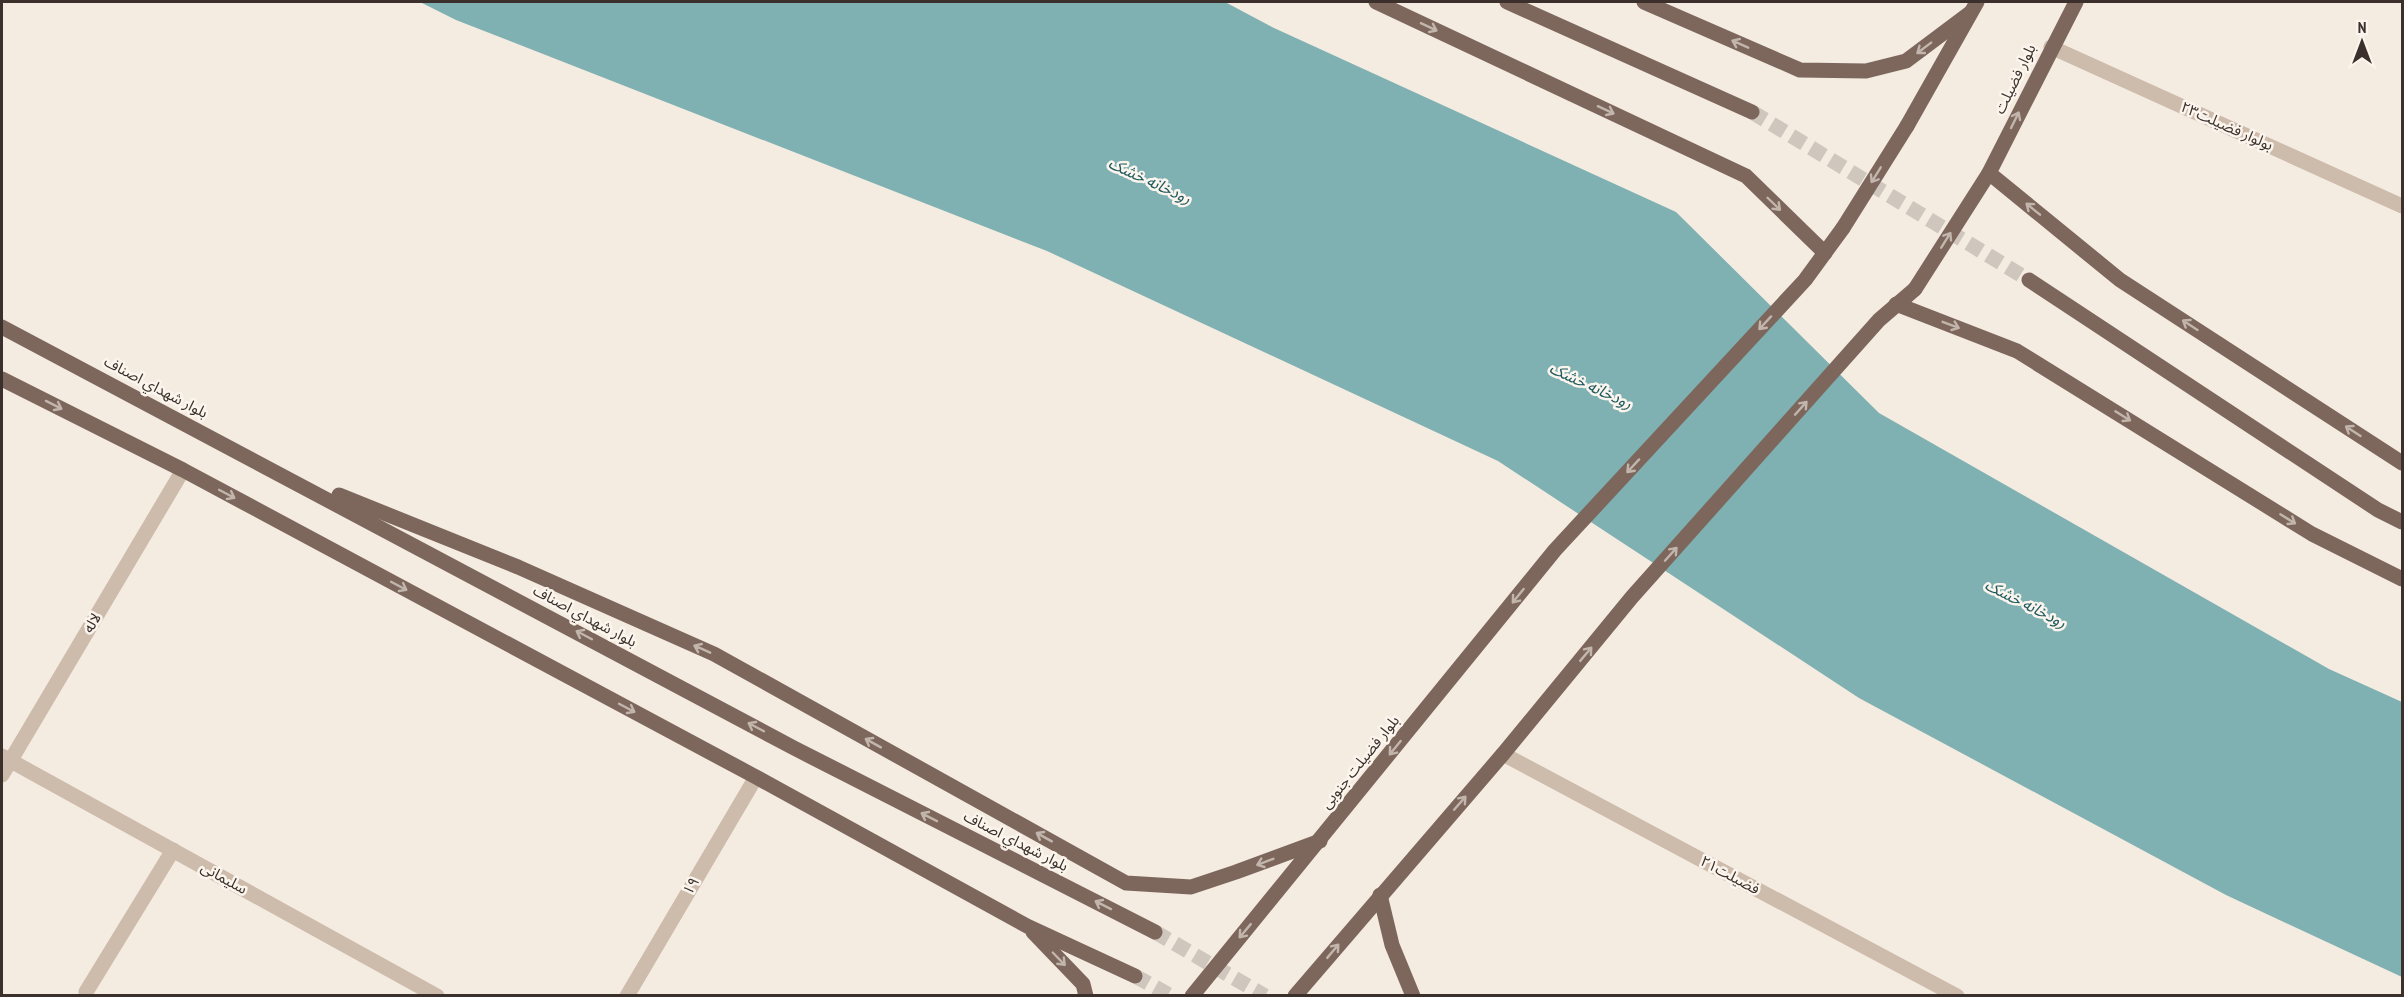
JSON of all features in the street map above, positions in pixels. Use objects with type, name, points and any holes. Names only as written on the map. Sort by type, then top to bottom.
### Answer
[{"type":"main road","points":[[1376,2],[1746,177],[1825,253]]},
{"type":"main road","points":[[1507,2],[1752,112]]},
{"type":"main road","points":[[1644,2],[1800,70],[1866,71],[1906,61],[1973,7]]},
{"type":"main road","name":"بلوار فضیلت","points":[[1503,754],[1632,597],[1879,320],[1915,289],[1989,173],[2076,2]]},
{"type":"main road","name":"بلوار فضیلت جنوبی","points":[[1192,996],[1555,550],[1805,280],[1843,228],[1907,126],[1973,7]]},
{"type":"main road","points":[[1989,173],[2120,280],[2403,463]]},
{"type":"main road","points":[[2029,280],[2378,510],[2403,522]]},
{"type":"main road","points":[[1896,304],[2018,351],[2312,534],[2403,579]]},
{"type":"main road","name":"بلوار شهداي اصناف","points":[[2,327],[794,748],[1155,932]]},
{"type":"main road","points":[[2,379],[183,470],[756,777],[1027,926],[1135,976]]},
{"type":"main road","points":[[270,468],[519,567],[714,654],[1126,883],[1191,887],[1236,873],[1320,841]]},
{"type":"main road","points":[[1296,996],[1380,895],[1503,754]]},
{"type":"main road","points":[[1380,895],[1392,945],[1413,996]]},
{"type":"main road","points":[[1027,926],[1083,984],[1086,996]]},
{"type":"street","name":"بولوار فضیلت۲۳","points":[[2052,47],[2403,206]]},
{"type":"street","name":"لاله","points":[[2,775],[6,758],[183,470]]},
{"type":"street","name":"فضیلت۲۱","points":[[1503,754],[1957,996]]},
{"type":"street","name":"سلیمانی","points":[[6,758],[437,996]]},
{"type":"street","name":"۱۹","points":[[627,996],[756,777]]},
{"type":"street","points":[[86,992],[173,850]]},
{"type":"water","name":"رودخانه خشک","points":[[420,2],[1225,2],[1274,28],[1676,212],[1879,413],[2329,669],[2402,702],[2402,977],[2226,895],[1859,698],[1498,461],[1047,251],[456,20]]},
{"type":"tunnel","points":[[1752,112],[2029,280]]},
{"type":"tunnel","points":[[1155,932],[1265,996]]},
{"type":"tunnel","points":[[1135,976],[1171,996]]}]
